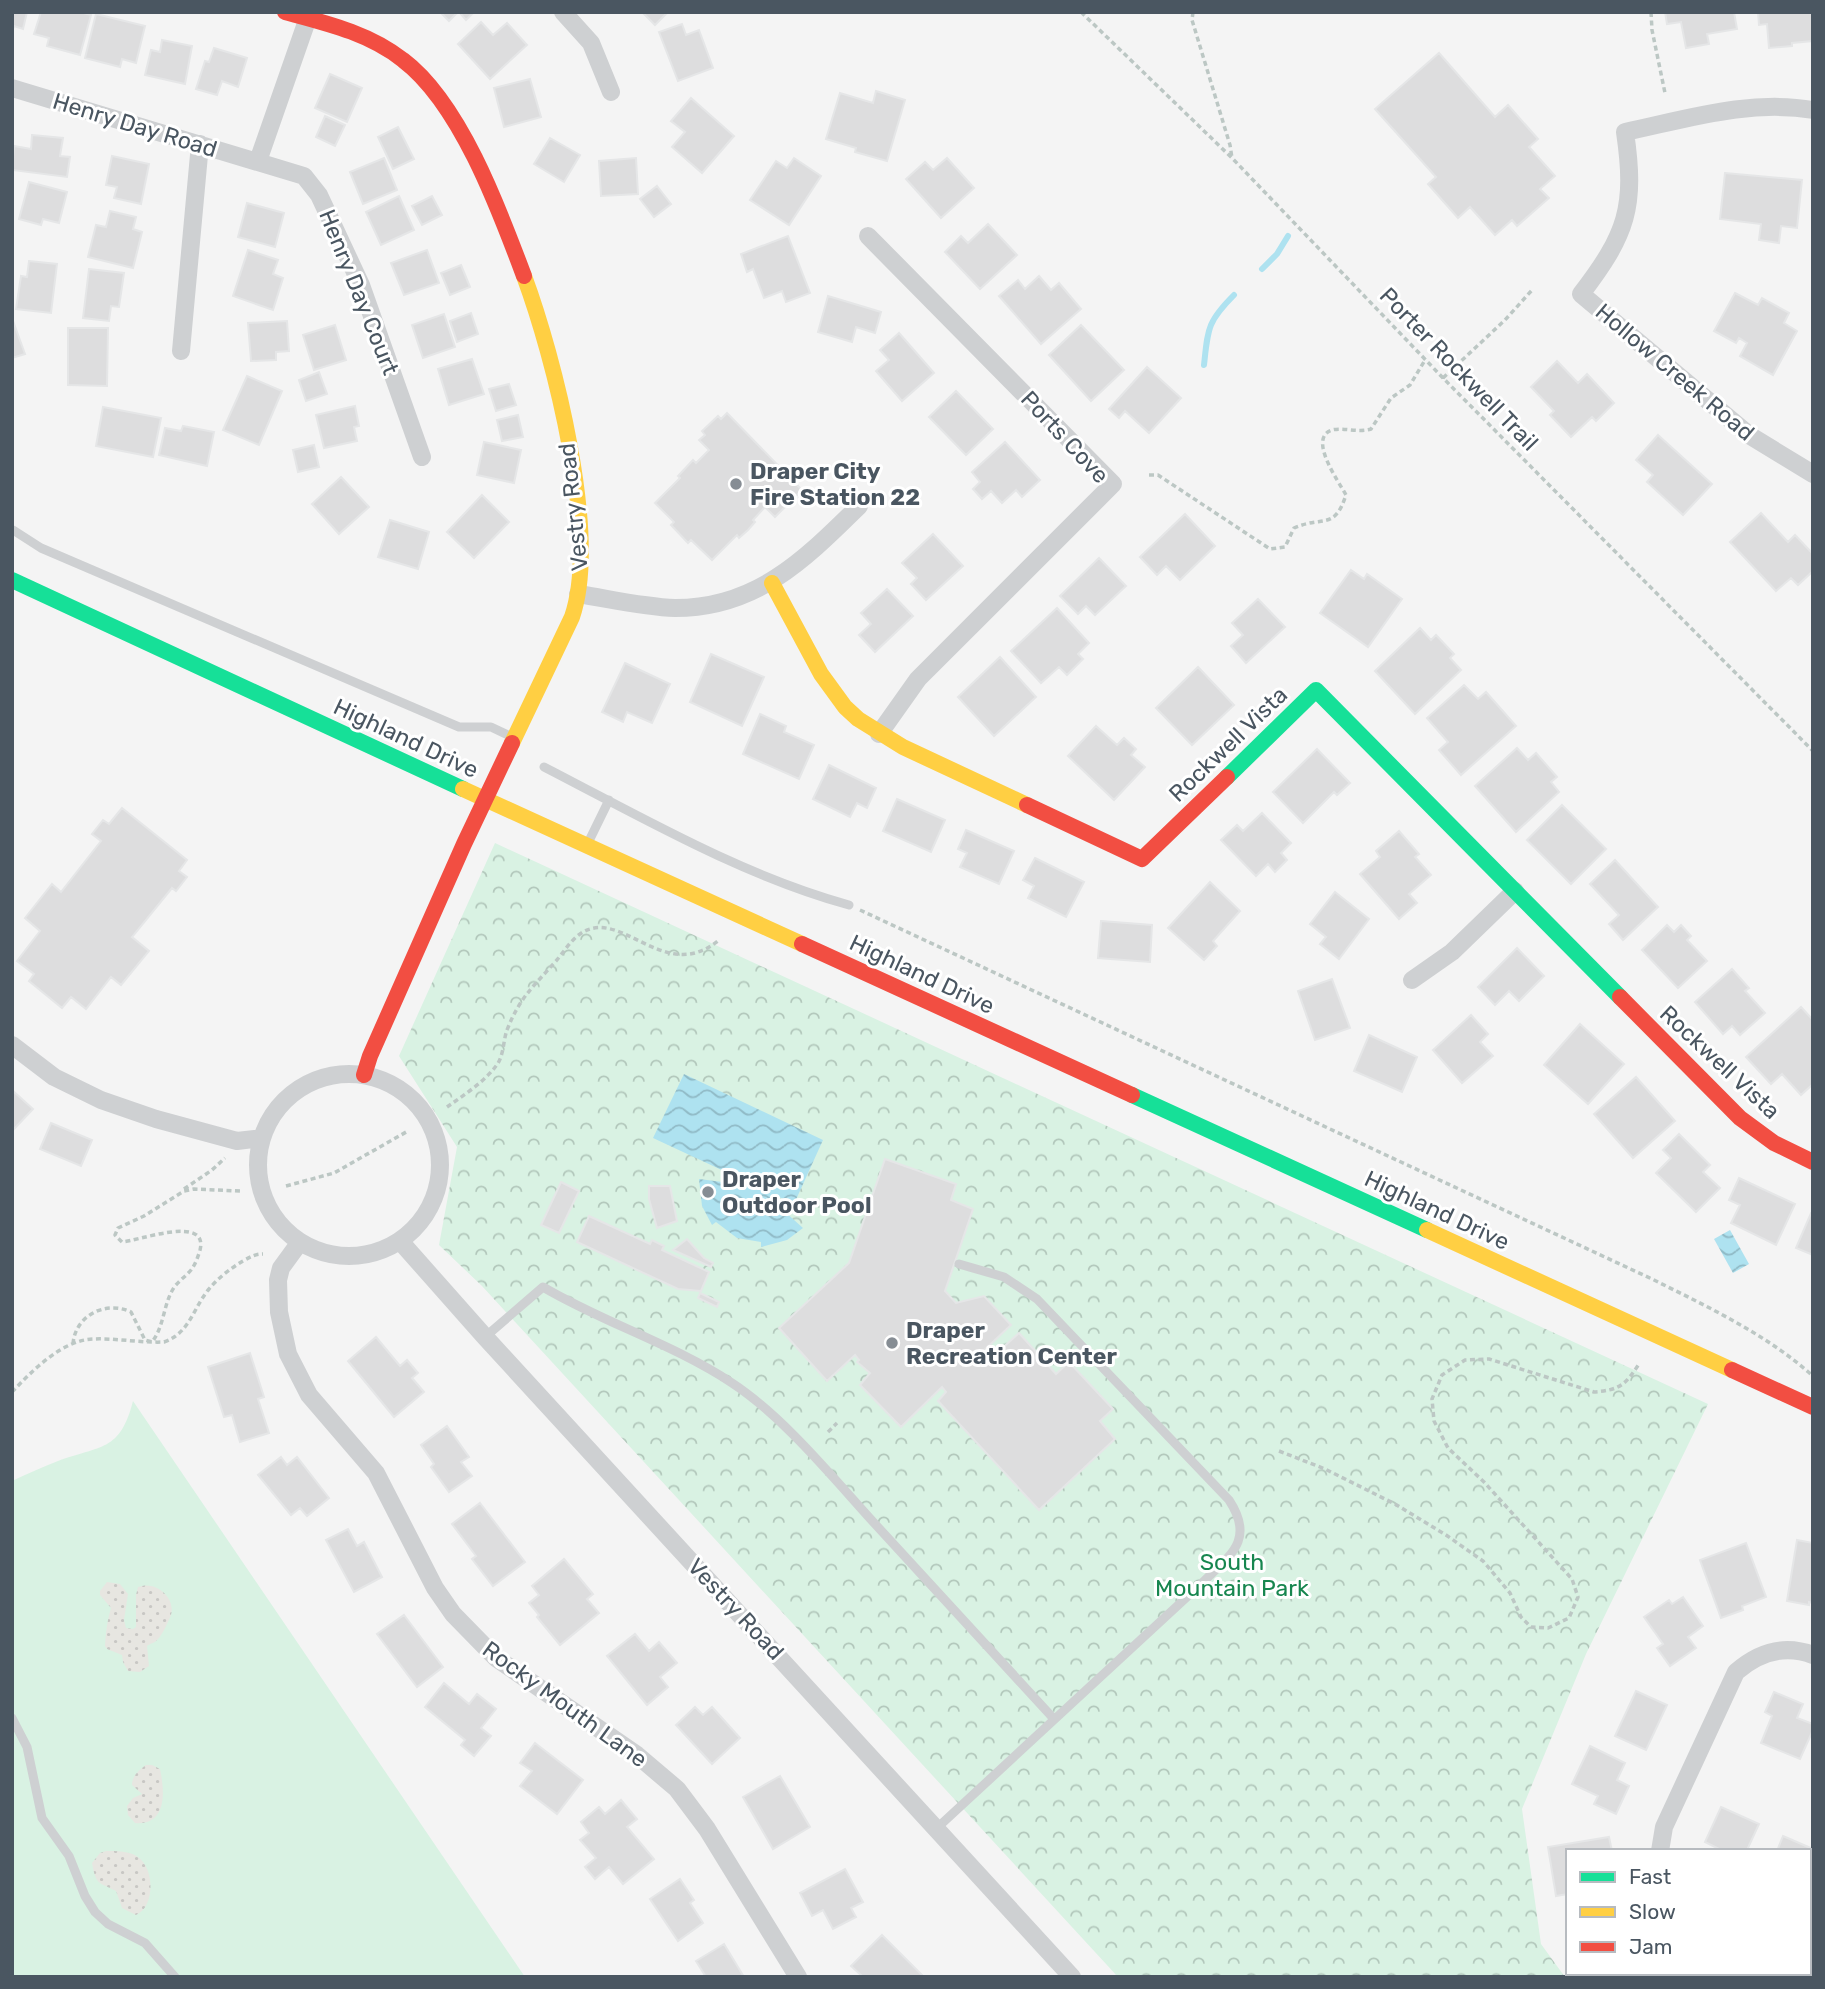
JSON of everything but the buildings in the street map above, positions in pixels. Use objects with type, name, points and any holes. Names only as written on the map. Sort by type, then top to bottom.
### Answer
[{"type":"street","name":"Vestry Road","points":[[285,12],[308,15],[370,40],[394,53],[415,70],[450,114],[485,182],[531,299],[559,397],[573,473],[581,547],[582,570],[578,594],[559,645],[485,799],[370,1056],[364,1075]]},
{"type":"street","points":[[563,12],[591,43],[611,92]]},
{"type":"street","points":[[258,161],[308,15]]},
{"type":"street","name":"Henry Day Road","points":[[12,88],[258,161]]},
{"type":"street","name":"Hollow Creek Road","points":[[1813,110],[1791,106],[1736,109],[1625,132],[1630,186],[1626,212],[1618,239],[1581,294],[1749,435],[1813,474]]},
{"type":"street","points":[[181,351],[200,144]]},
{"type":"street","name":"Henry Day Court","points":[[258,161],[304,176],[319,195],[361,285],[422,457]]},
{"type":"street","name":"Ports Cove","points":[[868,236],[1114,484],[918,679],[879,734]]},
{"type":"street","points":[[578,594],[675,608],[725,601],[772,583],[819,545],[859,506]]},
{"type":"street","name":"Highland Drive","points":[[12,580],[1813,1407]]},
{"type":"street","name":"Rockwell Vista","points":[[772,583],[828,685],[856,718],[879,734],[919,755],[1142,859],[1316,690],[1740,1118],[1774,1143],[1813,1162]]},
{"type":"street","points":[[1412,980],[1452,953],[1515,891]]},
{"type":"street","points":[[12,1045],[54,1077],[101,1100],[156,1119],[237,1141],[262,1138]]},
{"type":"street","points":[[338,1074],[364,1075],[393,1085],[417,1105],[434,1131],[440,1161],[437,1192],[423,1220],[400,1241],[376,1253],[350,1257],[324,1253],[300,1242],[278,1222],[264,1196],[258,1167],[262,1138],[273,1115],[291,1095],[313,1082],[338,1074]]},
{"type":"street","name":"Vestry Road","points":[[400,1241],[1072,1977]]},
{"type":"street","name":"Rocky Mouth Lane","points":[[300,1242],[281,1268],[278,1280],[279,1312],[288,1354],[309,1395],[376,1473],[435,1588],[453,1614],[496,1658],[637,1755],[677,1789],[707,1829],[798,1977]]},
{"type":"street","points":[[1660,1849],[1664,1827],[1731,1679],[1750,1660],[1774,1651],[1792,1650],[1813,1655]]},
{"type":"lane","points":[[13,530],[41,548],[459,727],[491,727],[514,738]]},
{"type":"lane","points":[[544,767],[733,863],[849,905]]},
{"type":"lane","points":[[587,845],[609,800]]},
{"type":"lane","points":[[937,1828],[1201,1584],[1236,1549],[1241,1535],[1237,1512],[1229,1500],[1037,1299],[1004,1278],[959,1264]]},
{"type":"lane","points":[[485,1337],[542,1287],[656,1341],[734,1384],[793,1436],[849,1493],[1054,1719]]},
{"type":"lane","points":[[12,1718],[27,1747],[42,1818],[69,1856],[85,1896],[95,1912],[108,1924],[145,1943],[175,1977]]},
{"type":"path","name":"Porter Rockwell Trail","points":[[1081,12],[1232,158],[1424,360],[1813,751]]},
{"type":"path","points":[[1193,12],[1192,20],[1232,158]]},
{"type":"path","points":[[1651,12],[1665,93]]},
{"type":"path","points":[[1443,379],[1496,329],[1533,289]]},
{"type":"path","points":[[1149,475],[1157,475],[1270,549],[1285,547],[1294,528],[1308,522],[1330,521],[1340,512],[1346,495],[1322,451],[1326,434],[1335,430],[1371,429],[1391,398],[1410,385],[1424,360]]},
{"type":"path","points":[[849,905],[1652,1279],[1722,1314],[1791,1356],[1813,1376]]},
{"type":"path","points":[[447,1107],[498,1064],[506,1033],[524,995],[581,933],[599,928],[610,929],[681,956],[699,954],[719,940]]},
{"type":"path","points":[[286,1186],[334,1173],[408,1131]]},
{"type":"path","points":[[149,1343],[155,1340],[158,1334],[169,1296],[197,1259],[201,1246],[200,1238],[190,1232],[179,1231],[122,1242],[117,1239],[116,1231],[177,1194],[227,1156]]},
{"type":"path","points":[[177,1194],[194,1189],[240,1191]]},
{"type":"path","points":[[12,1392],[37,1368],[73,1344],[90,1339],[149,1343],[175,1338],[182,1333],[208,1289],[233,1267],[257,1254],[263,1254]]},
{"type":"path","points":[[73,1344],[74,1336],[86,1317],[102,1309],[117,1308],[131,1312],[149,1343]]},
{"type":"path","points":[[1279,1451],[1325,1468],[1395,1504],[1446,1535],[1483,1561],[1510,1593],[1521,1617],[1531,1626],[1548,1629],[1569,1619],[1578,1597],[1572,1579],[1484,1482],[1448,1448],[1434,1421],[1432,1399],[1442,1375],[1465,1360],[1489,1359],[1594,1392],[1611,1391],[1629,1381],[1639,1364]]},
{"type":"path","points":[[828,1432],[837,1423]]},
{"type":"green space","name":"South Mountain Park","points":[[495,843],[1708,1404],[1586,1654],[1522,1809],[1541,1944],[1565,1977],[1118,1977],[482,1286],[439,1245],[457,1147],[399,1056]]},
{"type":"green space","points":[[133,1401],[525,1977],[12,1977],[12,1481],[52,1463],[107,1444],[122,1430]]},
{"type":"sand","points":[[107,1582],[120,1584],[128,1594],[124,1620],[126,1628],[136,1627],[138,1587],[145,1585],[157,1588],[170,1602],[171,1615],[161,1635],[147,1646],[149,1666],[140,1672],[128,1671],[122,1655],[105,1646],[111,1608],[100,1595],[100,1591]]},
{"type":"sand","points":[[146,1765],[160,1769],[163,1797],[153,1819],[135,1823],[128,1815],[127,1806],[133,1798],[142,1794],[132,1782]]},
{"type":"sand","points":[[106,1851],[135,1855],[148,1870],[150,1887],[147,1904],[136,1915],[122,1908],[116,1891],[99,1882],[95,1876],[92,1863],[100,1853]]},
{"type":"water","points":[[684,1074],[823,1140],[794,1204],[777,1196],[774,1202],[803,1228],[787,1240],[761,1247],[761,1242],[737,1238],[716,1222],[712,1225],[702,1206],[699,1179],[738,1184],[741,1179],[653,1138]]},
{"type":"water","points":[[1730,1230],[1749,1264],[1733,1273],[1714,1239]]},
{"type":"waterway","points":[[1262,269],[1277,254],[1288,236]]},
{"type":"waterway","points":[[1204,365],[1210,327],[1218,312],[1234,295]]},
{"type":"traffic: fast","points":[[12,580],[463,789]]},
{"type":"traffic: fast","points":[[1227,777],[1316,690],[1620,997]]},
{"type":"traffic: fast","points":[[1132,1095],[1427,1230]]},
{"type":"traffic: slow","points":[[512,743],[572,617],[579,582],[581,541],[570,446],[560,398],[524,276]]},
{"type":"traffic: slow","points":[[772,583],[821,674],[845,707],[858,719],[903,747],[1027,805]]},
{"type":"traffic: slow","points":[[463,789],[802,944]]},
{"type":"traffic: slow","points":[[1427,1230],[1732,1370]]},
{"type":"traffic: jam","points":[[285,12],[362,36],[403,60],[424,79],[442,102],[476,159],[524,276]]},
{"type":"traffic: jam","points":[[364,1075],[464,844],[512,743]]},
{"type":"traffic: jam","points":[[1027,805],[1142,859],[1227,777]]},
{"type":"traffic: jam","points":[[802,944],[1132,1095]]},
{"type":"traffic: jam","points":[[1620,997],[1740,1118],[1774,1143],[1813,1162]]},
{"type":"traffic: jam","points":[[1732,1370],[1813,1407]]},
{"type":"place","name":"Draper City Fire Station 22","points":[[736,484]]},
{"type":"place","name":"Draper Outdoor Pool","points":[[708,1192]]},
{"type":"place","name":"Draper Recreation Center","points":[[892,1343]]}]
